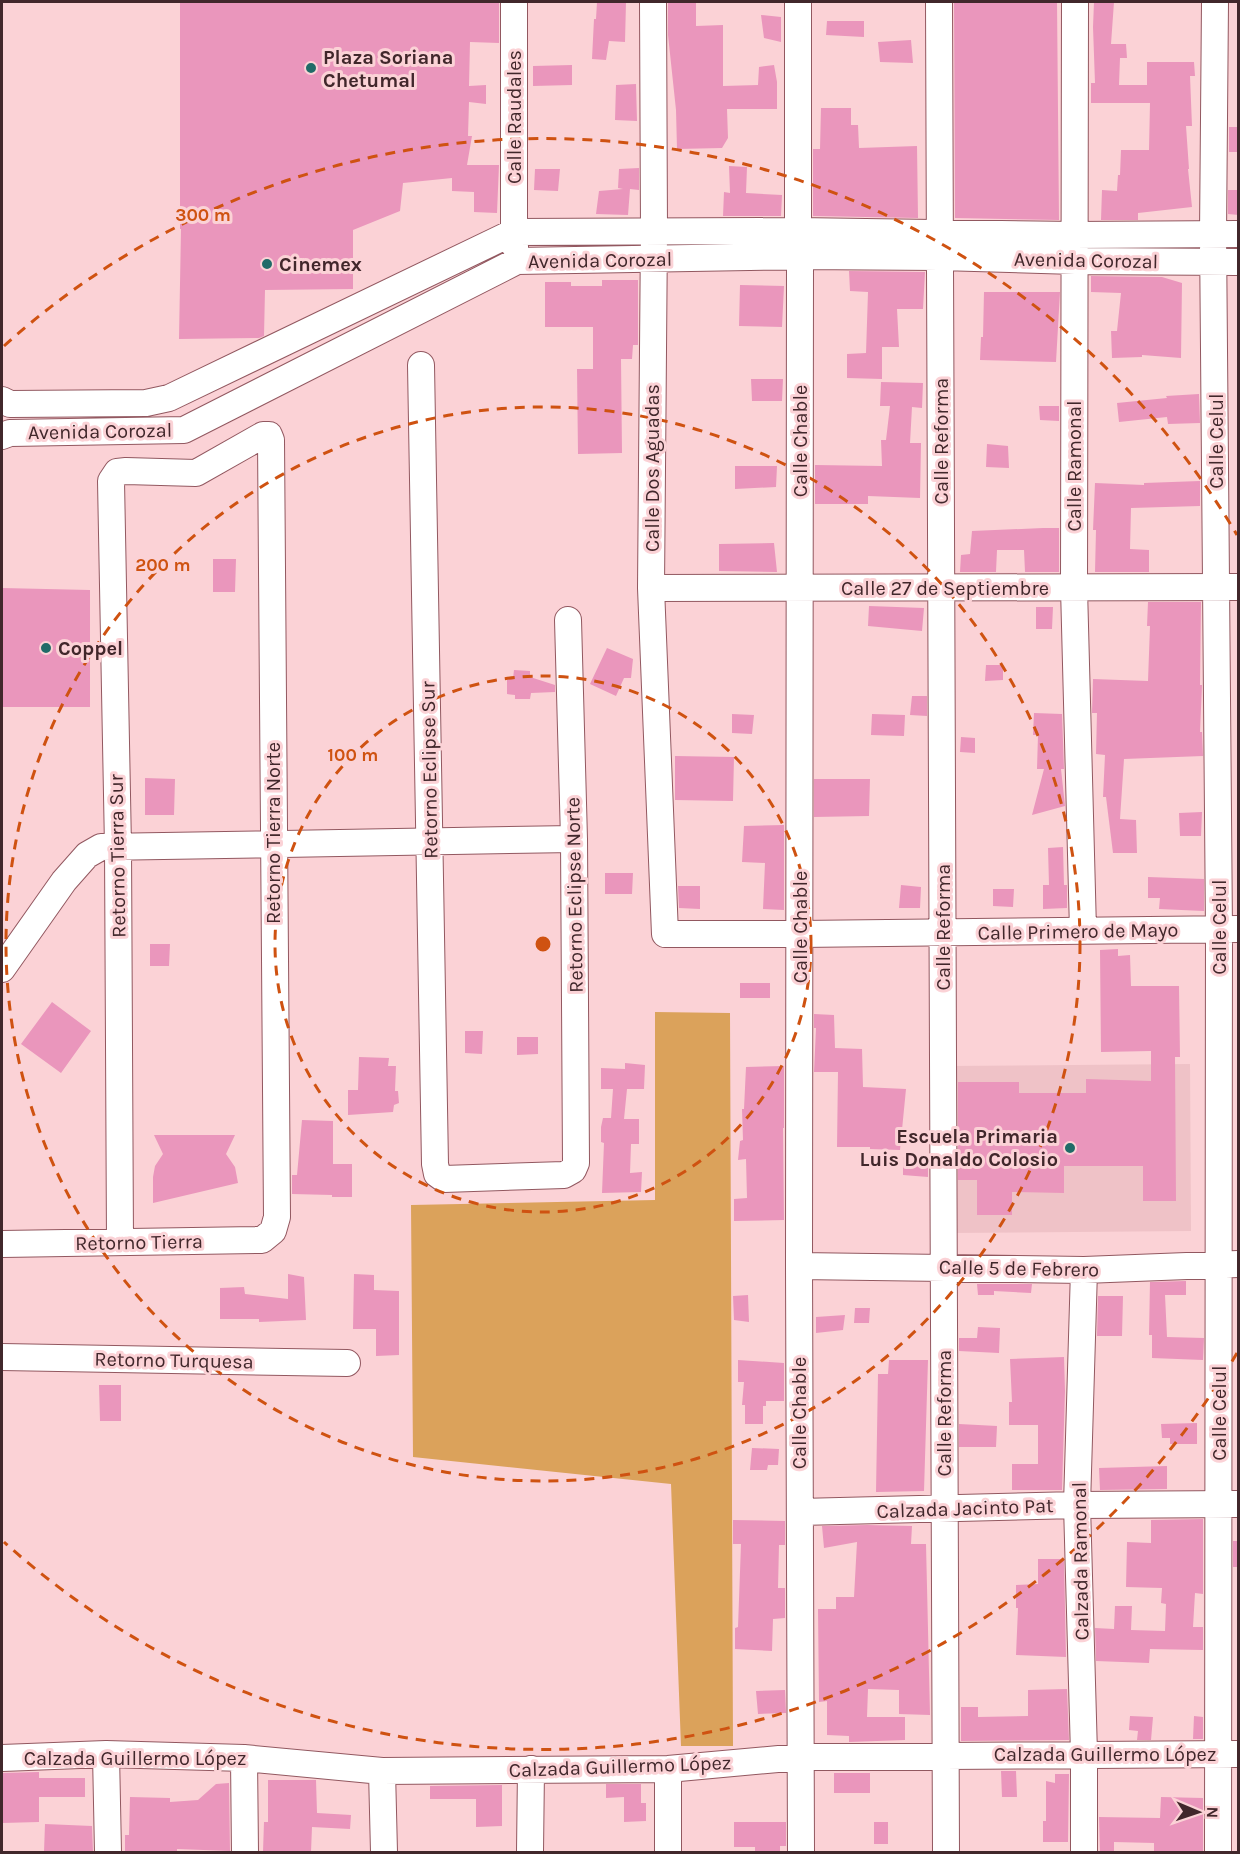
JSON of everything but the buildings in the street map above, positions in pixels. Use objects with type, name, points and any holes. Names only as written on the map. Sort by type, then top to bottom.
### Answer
[{"type":"street","name":"Calle Raudales","points":[[514,2],[514,232],[517,261]]},
{"type":"street","name":"Calle Dos Aguadas","points":[[653,2],[654,260],[651,588],[665,934]]},
{"type":"street","name":"Calle Chable","points":[[798,2],[801,1852]]},
{"type":"street","name":"Calle Reforma","points":[[939,2],[946,1852]]},
{"type":"street","name":"Calle Ramonal","points":[[1075,2],[1074,588],[1083,930]]},
{"type":"street","name":"Calle Celul","points":[[1215,2],[1213,234],[1227,262],[1229,929],[1228,1754],[1218,1852]]},
{"type":"street","name":"Avenida Corozal","points":[[2,400],[10,404],[146,403],[169,398],[514,232],[654,231],[799,244],[940,245],[1074,235],[1239,234]]},
{"type":"street","name":"Avenida Corozal","points":[[2,436],[10,433],[184,430],[517,261],[654,260],[799,244]]},
{"type":"street","name":"Avenida Corozal","points":[[940,245],[1075,261],[1227,262]]},
{"type":"street","name":"Retorno Eclipse Sur","points":[[421,365],[435,1164],[437,1174]]},
{"type":"street","name":"Retorno Tierra Sur","points":[[120,1242],[118,847],[111,481],[117,472],[126,471],[196,473],[263,435],[268,435]]},
{"type":"street","name":"Retorno Tierra Norte","points":[[268,435],[271,440],[277,1217],[273,1231]]},
{"type":"street","name":"Calle 27 de Septiembre","points":[[651,588],[1228,587]]},
{"type":"street","name":"Retorno Eclipse Norte","points":[[437,1174],[444,1179],[564,1176],[573,1170],[576,1163],[574,839],[568,620]]},
{"type":"street","points":[[2,969],[64,881],[87,855],[101,847],[574,839]]},
{"type":"street","name":"Calle Primero de Mayo","points":[[665,934],[1229,929]]},
{"type":"street","name":"Retorno Tierra","points":[[2,1244],[262,1240],[273,1231]]},
{"type":"street","name":"Calle 5 de Febrero","points":[[799,1266],[1084,1270],[1229,1264]]},
{"type":"street","name":"Calzada Ramonal","points":[[1084,1270],[1077,1505],[1084,1755],[1084,1852]]},
{"type":"street","name":"Retorno Turquesa","points":[[2,1357],[347,1363]]},
{"type":"street","name":"Calzada Jacinto Pat","points":[[800,1512],[1228,1503]]},
{"type":"street","points":[[106,1754],[108,1852]]},
{"type":"street","name":"Calzada Guillermo López","points":[[2,1758],[106,1754],[244,1758],[382,1771],[668,1769],[800,1757],[1228,1754]]},
{"type":"street","points":[[244,1758],[245,1852]]},
{"type":"street","points":[[530,1852],[531,1769]]},
{"type":"street","points":[[668,1769],[668,1852]]},
{"type":"street","points":[[382,1771],[384,1852]]},
{"type":"shaded area","points":[[655,1012],[730,1013],[733,1746],[681,1746],[671,1484],[413,1457],[411,1205],[655,1200]]},
{"type":"shaded area","name":"Escuela Primaria Luis Donaldo Colosio","points":[[1190,1064],[1191,1231],[950,1233],[948,1066]]},
{"type":"place","name":"Plaza Soriana Chetumal","points":[[311,68]]},
{"type":"place","name":"Cinemex","points":[[267,264]]},
{"type":"place","name":"Coppel","points":[[46,648]]},
{"type":"place","name":"Escuela Primaria Luis Donaldo Colosio","points":[[1070,1148]]}]
